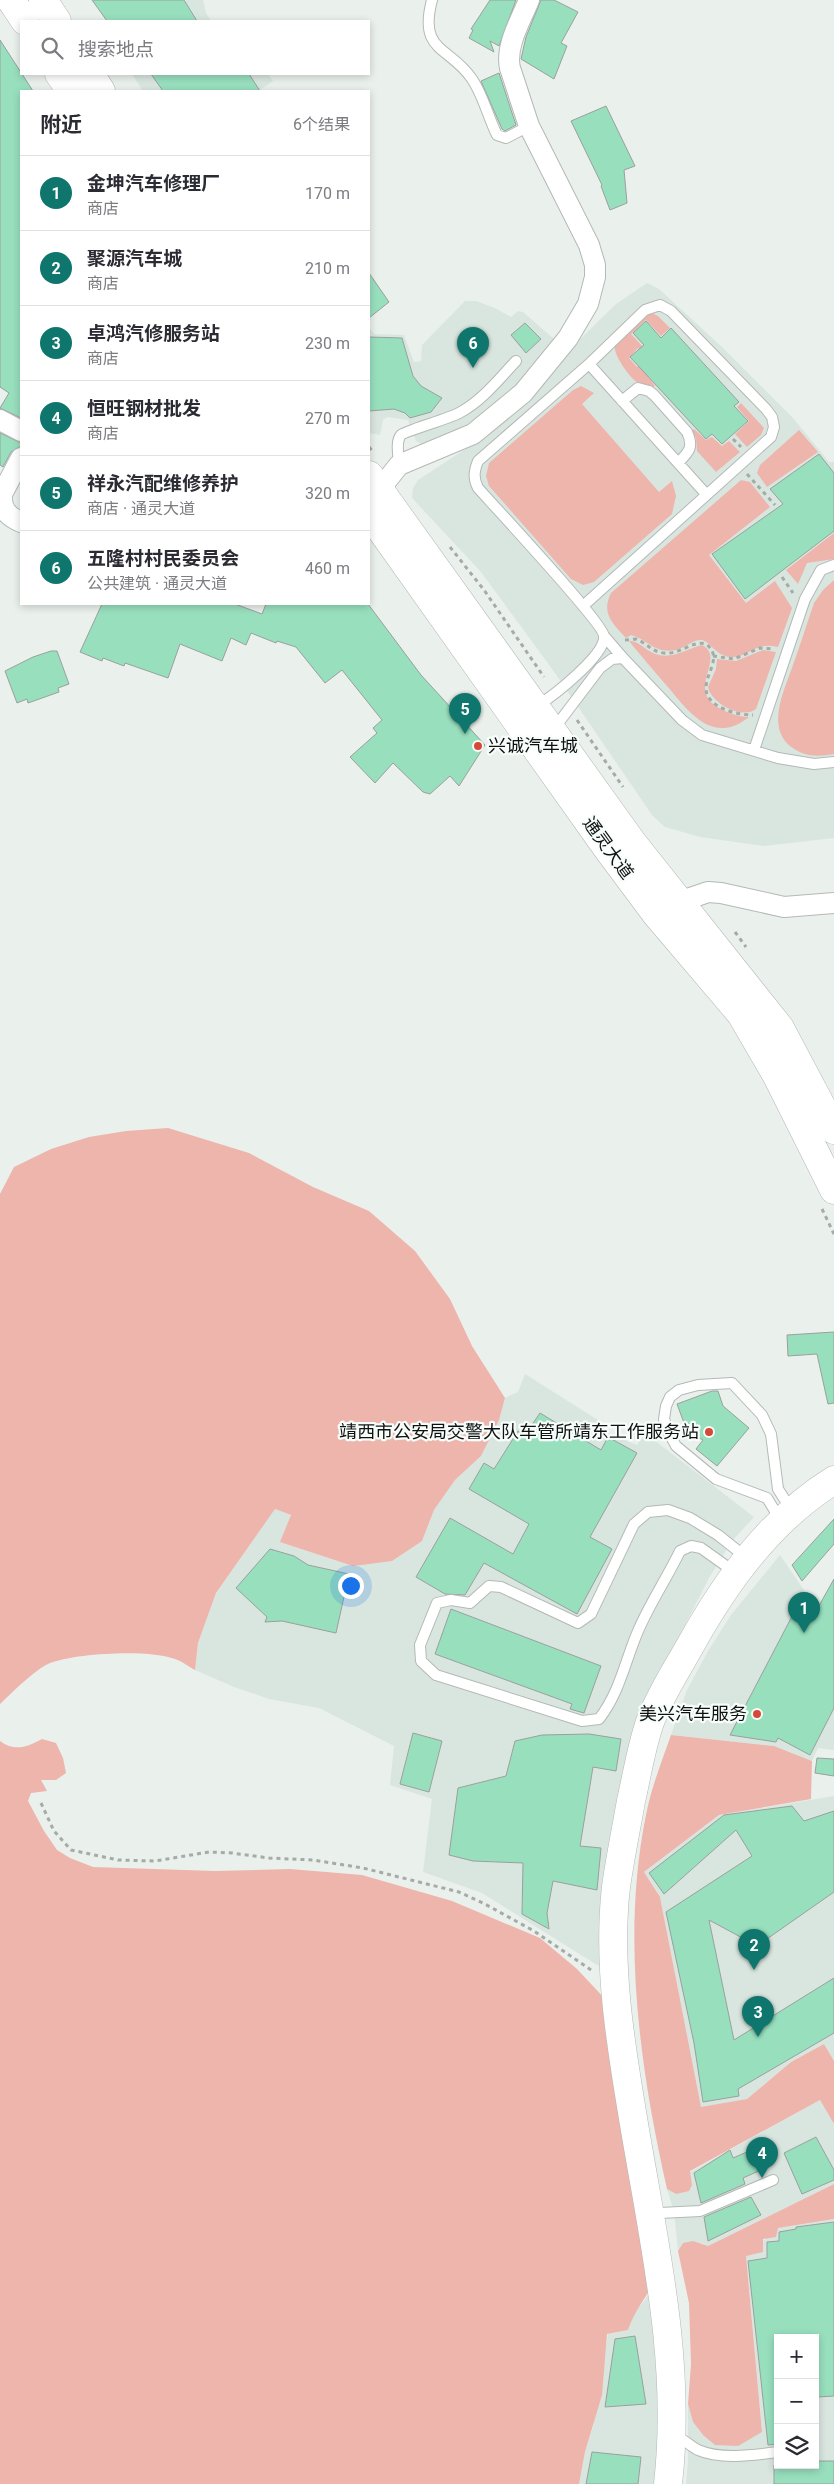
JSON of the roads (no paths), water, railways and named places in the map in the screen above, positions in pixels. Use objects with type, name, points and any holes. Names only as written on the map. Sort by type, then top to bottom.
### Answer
[{"type":"main road","points":[[43,0],[55,20]]},
{"type":"main road","points":[[60,75],[70,90]]},
{"type":"main road","points":[[91,75],[100,90]]},
{"type":"main road","name":"通灵大道","points":[[379,495],[545,701],[552,731],[632,842],[780,1028],[834,1130]]},
{"type":"main road","name":"通灵大道","points":[[379,495],[627,874],[656,914],[741,1014],[782,1085],[834,1190]]},
{"type":"main road","points":[[668,2484],[672,2438],[672,2368],[656,2243],[628,2085],[616,1984],[616,1888],[643,1746],[651,1720],[673,1673],[714,1605],[760,1542],[808,1497],[834,1480]]},
{"type":"main road","points":[[678,2484],[682,2439],[682,2370],[668,2247],[660,2213],[638,2088],[625,1943],[629,1869],[645,1781],[657,1742],[674,1704],[723,1613],[780,1542],[834,1497]]},
{"type":"street","points":[[379,495],[473,434],[523,393],[568,338],[588,304],[595,278],[593,258],[582,228],[529,126],[508,60],[513,39],[529,0]]},
{"type":"street","points":[[0,420],[20,430]]},
{"type":"street","points":[[20,460],[3,487],[3,510],[9,516],[20,522]]},
{"type":"street","points":[[679,902],[708,892],[722,893],[784,907],[834,903]]},
{"type":"lane","points":[[432,0],[429,19],[432,38],[437,47],[473,79],[497,135],[506,138],[529,126]]},
{"type":"lane","points":[[583,606],[771,437],[774,427],[772,416],[671,311],[660,305],[645,310],[589,364],[478,461],[474,471],[474,482],[583,606],[614,647],[682,720],[702,735],[754,750],[814,764],[834,762]]},
{"type":"lane","points":[[379,495],[399,437],[405,431],[420,429],[459,413],[484,396],[516,361]]},
{"type":"lane","points":[[589,364],[706,494]]},
{"type":"lane","points":[[622,401],[638,388],[649,391],[654,395],[687,432],[690,438],[692,445],[690,452],[678,463]]},
{"type":"lane","points":[[754,750],[805,599],[821,570],[834,565]]},
{"type":"lane","points":[[545,701],[591,659],[601,647],[605,636]]},
{"type":"lane","points":[[552,731],[600,668],[612,659],[624,658]]},
{"type":"lane","points":[[732,1383],[762,1415],[771,1434],[778,1489],[787,1517],[767,1498],[716,1479],[676,1446],[664,1419],[670,1397],[679,1390],[698,1385],[732,1383]]},
{"type":"lane","points":[[668,1510],[690,1518],[718,1535],[742,1566],[701,1548],[691,1546],[680,1551],[638,1631],[618,1688],[609,1706],[599,1719],[582,1721],[436,1675],[421,1661],[420,1645],[437,1603],[451,1600],[470,1603],[489,1586],[501,1587],[578,1623],[591,1614],[634,1524],[648,1512],[668,1510]]},
{"type":"lane","points":[[660,2213],[700,2210],[773,2180]]},
{"type":"lane","points":[[682,2439],[698,2450],[719,2454],[747,2455],[774,2452]]},
{"type":"place","name":"五隆村村民委员会","points":[[473,368]]},
{"type":"place","name":"祥永汽配维修养护","points":[[465,734]]},
{"type":"place","name":"兴诚汽车城","points":[[478,746]]},
{"type":"place","name":"靖西市公安局交警大队车管所靖东工作服务站","points":[[709,1432]]},
{"type":"place","name":"金坤汽车修理厂","points":[[804,1633]]},
{"type":"place","name":"美兴汽车服务","points":[[757,1714]]},
{"type":"place","name":"聚源汽车城","points":[[754,1970]]},
{"type":"place","name":"卓鸿汽修服务站","points":[[758,2037]]},
{"type":"place","name":"恒旺钢材批发","points":[[762,2178]]}]
